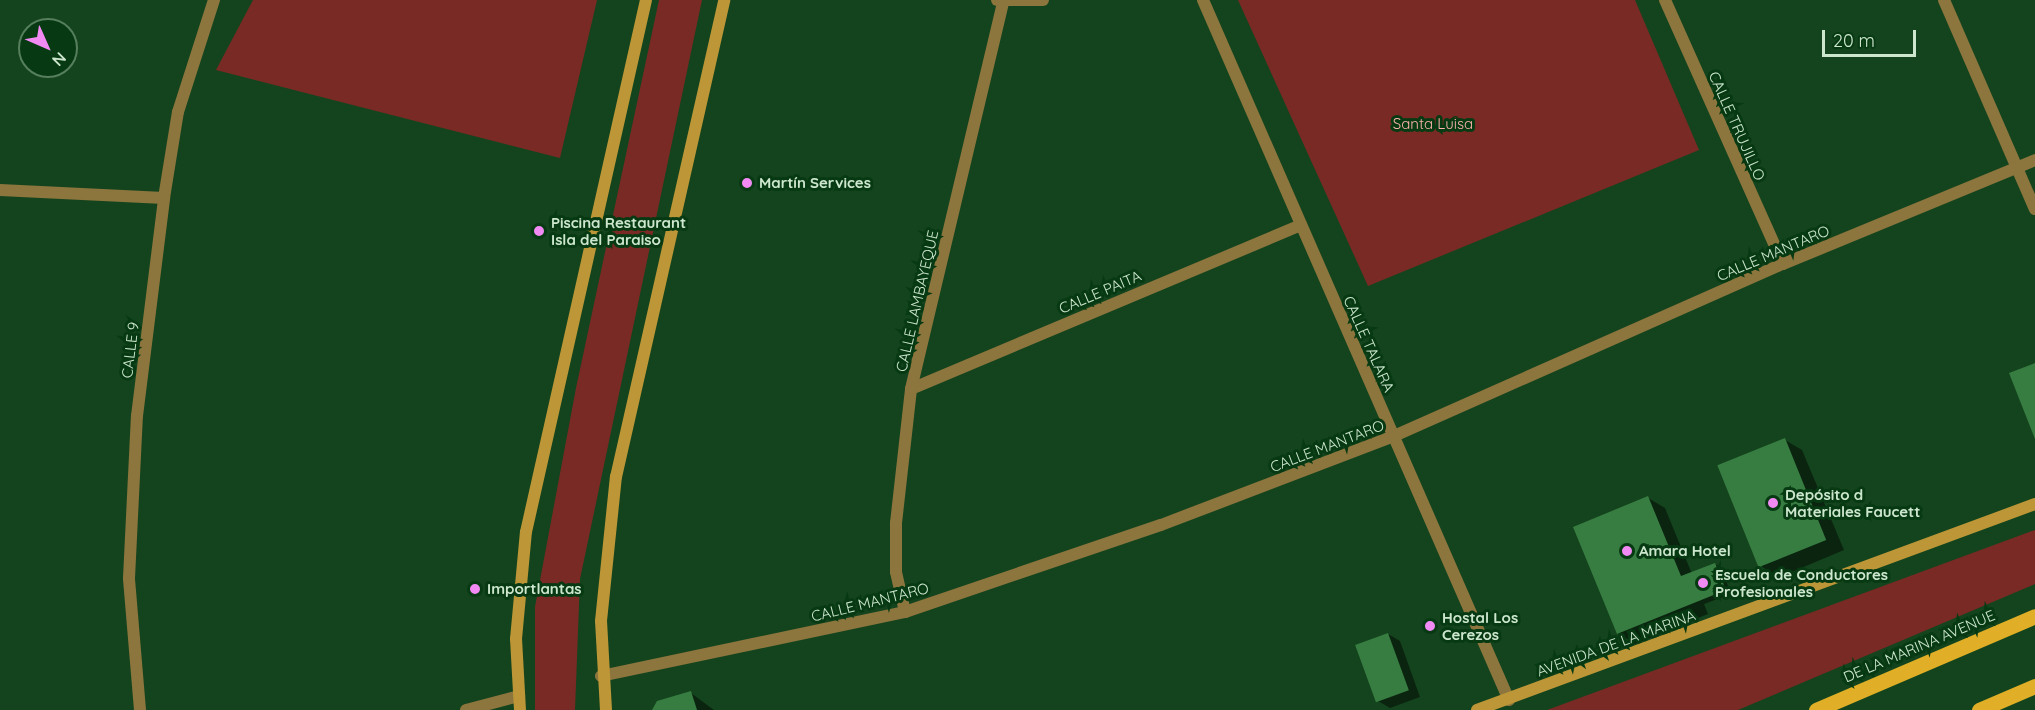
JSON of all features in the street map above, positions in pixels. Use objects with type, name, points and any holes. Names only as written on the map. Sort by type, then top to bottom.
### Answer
[{"type":"main road","points":[[520,710],[516,639],[526,532],[646,0]]},
{"type":"main road","points":[[606,710],[602,676],[601,621],[616,477],[724,0]]},
{"type":"main road","name":"AVENIDA DE LA MARINA","points":[[1477,710],[2035,504]]},
{"type":"main road","name":"DE LA MARINA AVENUE","points":[[1816,710],[2035,616]]},
{"type":"main road","points":[[1979,710],[2035,686]]},
{"type":"street","name":"CALLE 9","points":[[140,710],[129,578],[137,416],[164,198],[178,112],[214,0]]},
{"type":"street","points":[[1001,0],[1043,0]]},
{"type":"street","name":"CALLE LAMBAYEQUE","points":[[906,612],[896,572],[896,523],[911,389],[1001,0]]},
{"type":"street","name":"CALLE TALARA","points":[[1203,0],[1509,699]]},
{"type":"street","name":"CALLE TRUJILLO","points":[[1665,0],[1783,264]]},
{"type":"street","points":[[1944,0],[2035,208]]},
{"type":"street","name":"CALLE MANTARO","points":[[602,676],[906,612],[1161,525],[1394,436],[1783,264],[2035,160]]},
{"type":"street","points":[[0,189],[164,198]]},
{"type":"street","name":"CALLE PAITA","points":[[911,389],[1301,225]]},
{"type":"street","points":[[466,710],[519,696]]},
{"type":"green space","points":[[253,0],[597,0],[560,158],[216,70]]},
{"type":"green space","points":[[659,0],[702,0],[580,579],[575,710],[535,710],[535,607],[576,388]]},
{"type":"green space","name":"Santa Luisa","points":[[1238,0],[1635,0],[1699,150],[1368,286]]},
{"type":"green space","points":[[2035,530],[2035,584],[1738,710],[1547,710]]},
{"type":"building","points":[[2035,363],[2035,439],[2009,373]]},
{"type":"building","name":"Depósito d Materiales Faucett","points":[[1785,438],[1826,540],[1759,567],[1717,465]]},
{"type":"building","name":"Amara Hotel","points":[[1648,496],[1681,576],[1715,563],[1726,590],[1617,634],[1573,527]]},
{"type":"building","points":[[1388,633],[1409,690],[1376,702],[1355,645]]},
{"type":"building","points":[[691,691],[697,710],[652,710],[657,701]]},
{"type":"place","name":"Martín Services","points":[[747,183]]},
{"type":"place","name":"Piscina Restaurant Isla del Paraiso","points":[[539,231]]},
{"type":"place","name":"Depósito d Materiales Faucett","points":[[1773,503]]},
{"type":"place","name":"Amara Hotel","points":[[1627,551]]},
{"type":"place","name":"Escuela de Conductores Profesionales","points":[[1703,583]]},
{"type":"place","name":"Importlantas","points":[[475,589]]},
{"type":"place","name":"Hostal Los Cerezos","points":[[1430,626]]}]
